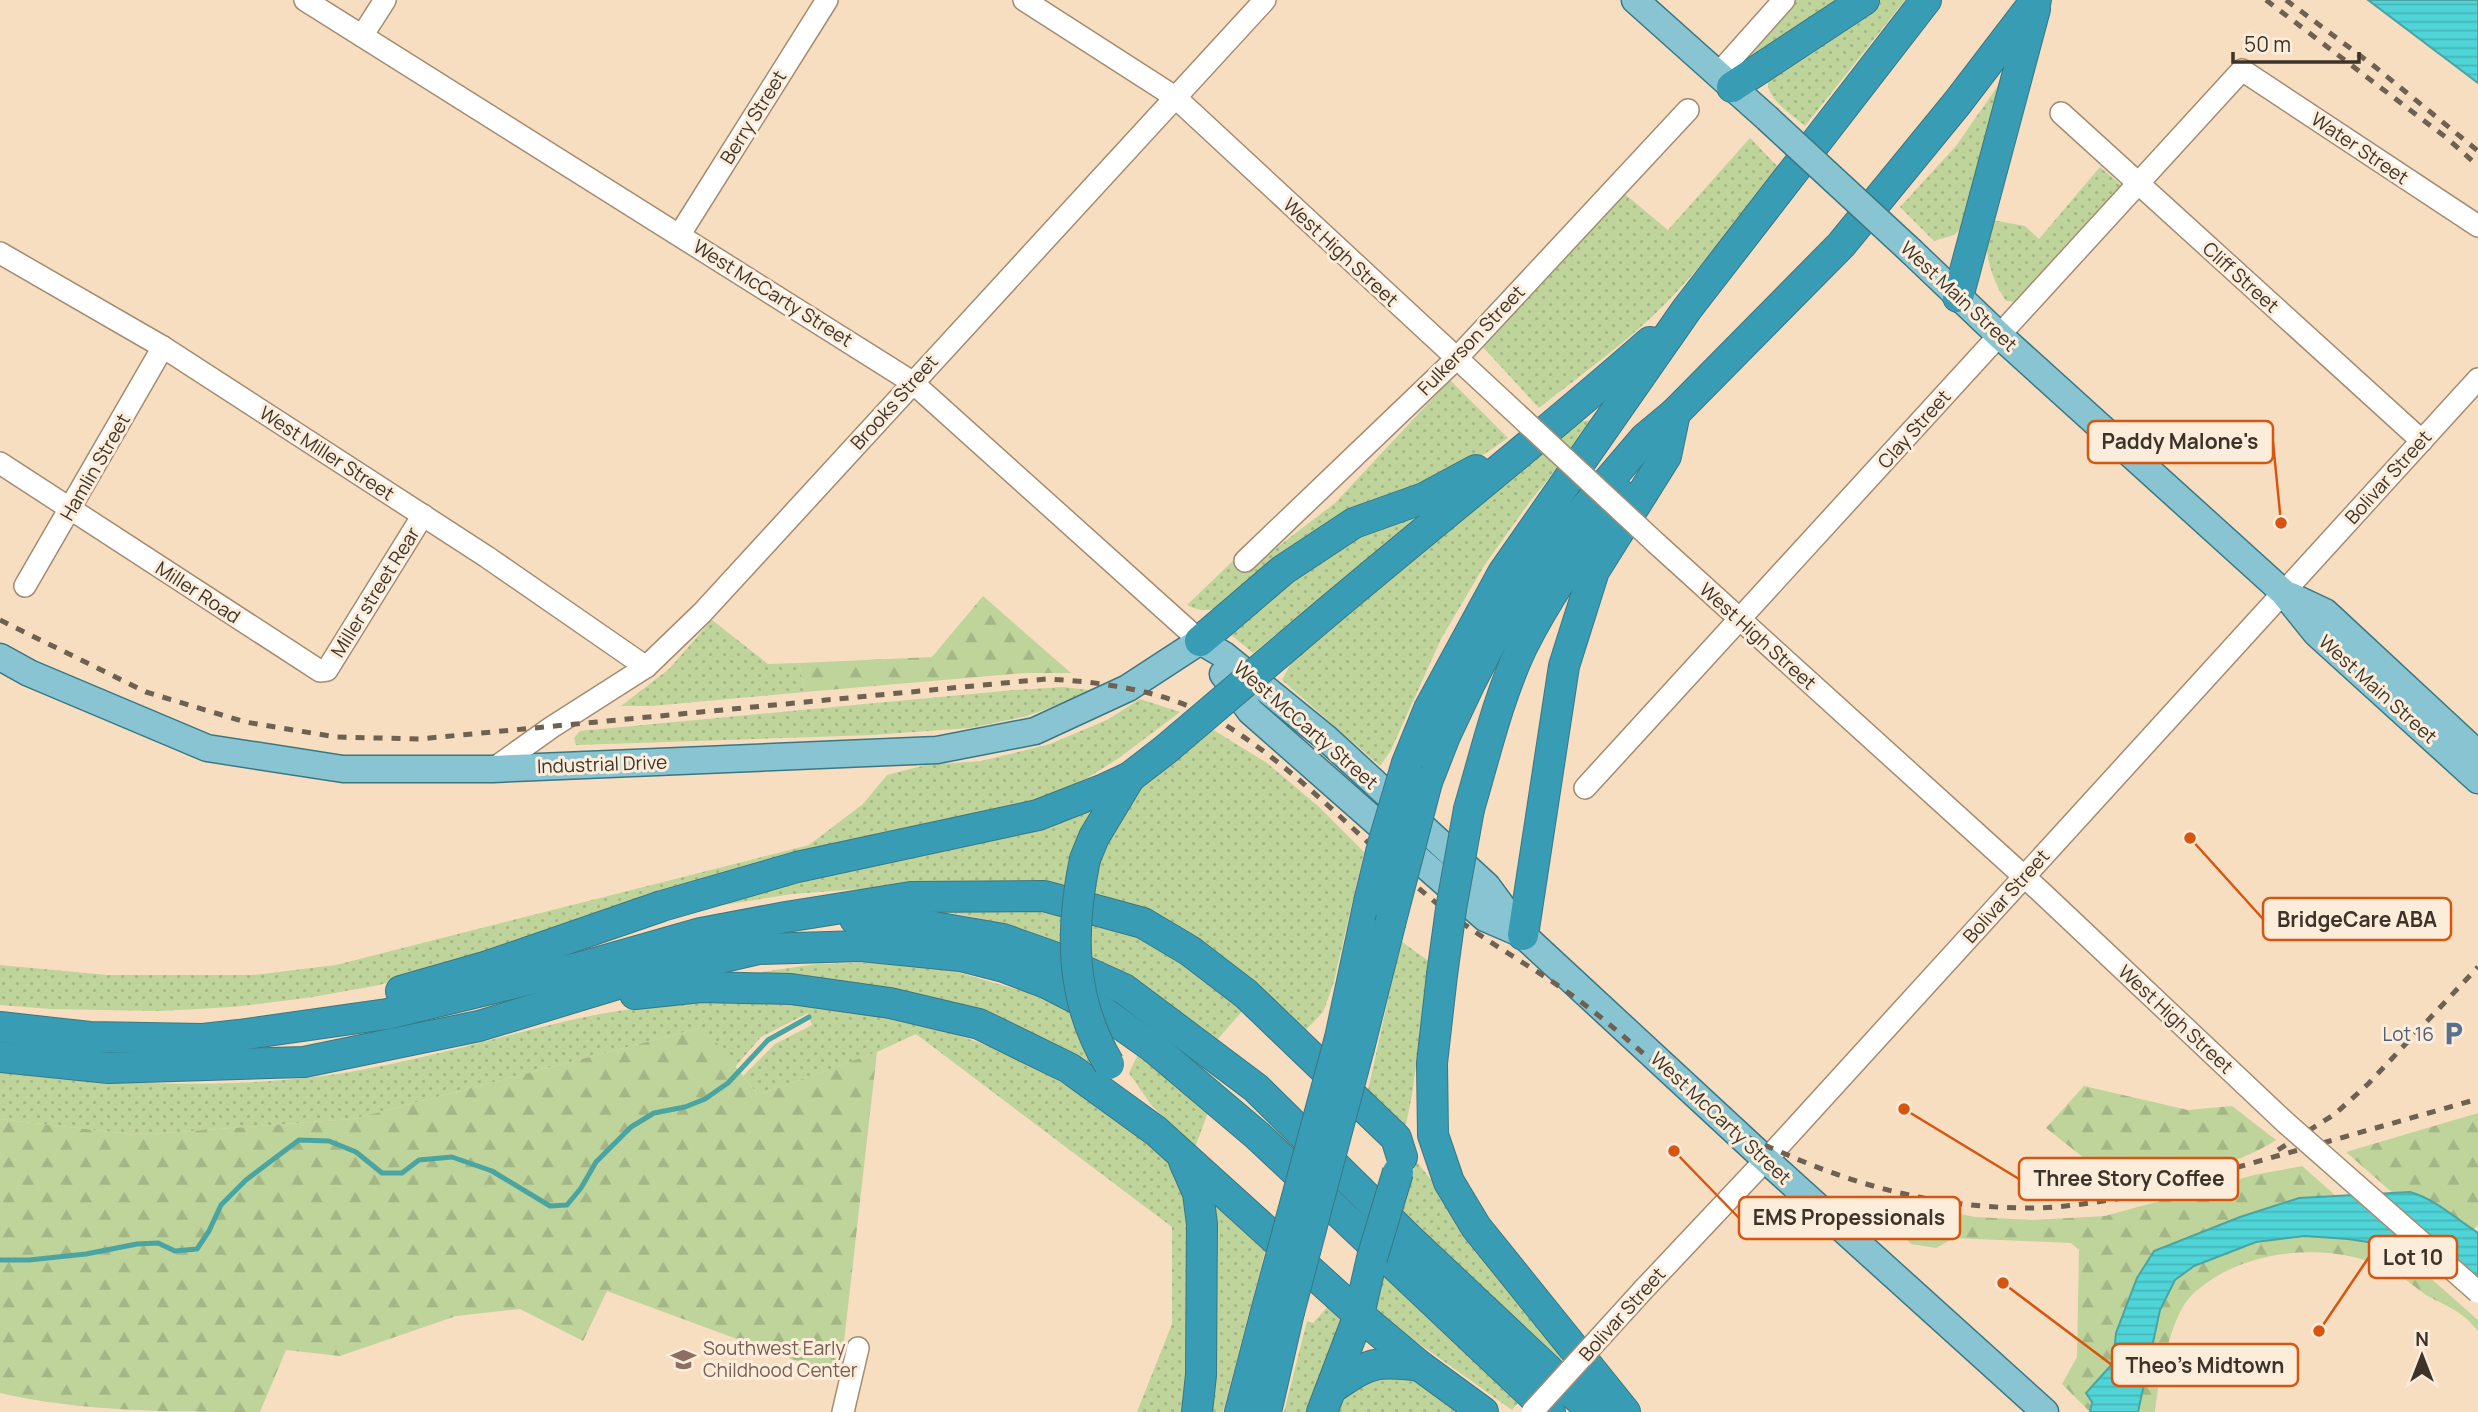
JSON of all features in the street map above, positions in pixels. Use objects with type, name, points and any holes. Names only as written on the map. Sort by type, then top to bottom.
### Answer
[{"type":"highway","points":[[1725,80],[1864,0]]},
{"type":"highway","points":[[1240,1412],[1278,1312],[1350,1043],[1390,924],[1429,709],[1503,573],[1687,309],[1926,0]]},
{"type":"highway","points":[[1958,297],[2037,0]]},
{"type":"highway","points":[[1350,1043],[1369,902],[1383,844],[1417,772],[1445,736],[1505,616],[1545,555],[1646,438],[1675,413],[1841,245],[2037,0]]},
{"type":"highway","points":[[239,1035],[485,967],[662,906],[797,867],[1038,815],[1130,777],[1386,562],[1561,420],[1687,309]]},
{"type":"highway","points":[[1625,1412],[1476,1227],[1449,1182],[1433,1135],[1432,1063],[1451,909],[1469,809],[1492,729],[1522,648],[1566,570],[1675,413]]},
{"type":"highway","points":[[1523,935],[1564,666],[1594,571],[1666,456],[1675,413]]},
{"type":"highway","points":[[1200,641],[1283,570],[1354,523],[1446,488],[1561,420]]},
{"type":"highway","points":[[1130,777],[1094,837],[1085,859],[1075,923],[1078,988],[1094,1039],[1108,1064],[1156,1131]]},
{"type":"highway","points":[[0,1027],[90,1037],[203,1039],[239,1035],[387,1014],[584,966],[701,933],[786,916],[911,897],[1044,896],[1143,923],[1191,951],[1246,994],[1396,1138],[1400,1164]]},
{"type":"highway","points":[[786,916],[894,920],[1003,939],[1051,956],[1124,989],[1256,1088],[1408,1238],[1593,1412]]},
{"type":"highway","points":[[0,1058],[109,1068],[304,1062],[479,1026],[651,974],[759,949],[861,946],[961,956],[1004,967],[1046,984],[1103,1012],[1154,1048],[1258,1136],[1550,1412]]},
{"type":"highway","points":[[554,1003],[701,987],[791,989],[890,1003],[979,1024],[1069,1069],[1156,1131],[1359,1315],[1420,1366],[1483,1412]]},
{"type":"highway","points":[[1326,1401],[1359,1315],[1400,1164],[1432,1063]]},
{"type":"highway","points":[[1181,1155],[1198,1193],[1202,1224],[1201,1375],[1197,1412]]},
{"type":"highway","points":[[1266,1412],[1278,1312]]},
{"type":"highway","points":[[1326,1401],[1371,1364],[1420,1366]]},
{"type":"main road","name":"West Main Street","points":[[1635,0],[1768,118],[1999,335],[2283,592],[2316,634],[2478,780]]},
{"type":"main road","name":"West Main Street","points":[[2283,592],[2325,612],[2478,754]]},
{"type":"main road","name":"Industrial Drive","points":[[0,657],[29,673],[207,748],[343,769],[493,769],[937,750],[1035,731],[1128,688],[1200,641]]},
{"type":"main road","name":"West McCarty Street","points":[[1200,641],[1224,655],[1326,738],[1487,886],[1523,935],[1765,1159],[2045,1412]]},
{"type":"street","name":"West McCarty Street","points":[[305,0],[912,382],[1200,641]]},
{"type":"street","points":[[362,36],[385,0]]},
{"type":"street","name":"Berry Street","points":[[680,234],[827,0]]},
{"type":"street","name":"West High Street","points":[[1024,0],[1175,97],[1657,544],[2023,876],[2286,1123],[2478,1292]]},
{"type":"street","name":"Brooks Street","points":[[493,769],[552,727],[646,667],[702,613],[1265,0]]},
{"type":"street","points":[[1725,80],[1784,0]]},
{"type":"street","name":"Clay Street","points":[[1585,788],[2242,70]]},
{"type":"street","name":"Water Street","points":[[2242,70],[2478,226]]},
{"type":"street","name":"Fulkerson Street","points":[[1245,561],[1456,359],[1688,110]]},
{"type":"street","name":"Cliff Street","points":[[2061,113],[2422,441]]},
{"type":"street","name":"West Miller Street","points":[[0,253],[163,347],[487,557],[646,667]]},
{"type":"street","name":"Hamlin Street","points":[[25,586],[163,347]]},
{"type":"street","name":"Bolivar Street","points":[[1532,1412],[2478,379]]},
{"type":"street","points":[[0,463],[70,510]]},
{"type":"street","name":"Miller Road","points":[[70,510],[320,671],[327,670]]},
{"type":"street","name":"Miller street Rear","points":[[327,670],[423,515]]},
{"type":"street","points":[[843,1412],[858,1348]]},
{"type":"green space","points":[[1790,0],[1837,0],[1748,57],[1742,56]]},
{"type":"green space","points":[[1876,0],[1905,0],[1805,126],[1775,100],[1768,87],[1768,80]]},
{"type":"green space","points":[[2006,74],[1964,226],[1954,235],[1934,241],[1900,207],[1956,146]]},
{"type":"green space","points":[[1750,138],[1779,168],[1711,252],[1653,316],[1539,408],[1482,346],[1621,191],[1668,230]]},
{"type":"green space","points":[[2100,167],[2121,185],[2016,302],[2006,301],[1995,282],[1989,262],[1987,219],[2025,226],[2039,239]]},
{"type":"green space","points":[[1450,380],[1508,438],[1467,466],[1222,606],[1204,610],[1187,605],[1237,557],[1250,568],[1335,503]]},
{"type":"green space","points":[[1590,420],[1585,434],[1531,500],[1484,566],[1441,639],[1391,750],[1380,766],[1282,680],[1301,644],[1579,422]]},
{"type":"green space","points":[[1430,505],[1253,653],[1230,634],[1230,627],[1344,543]]},
{"type":"green space","points":[[983,596],[1071,673],[1025,673],[805,692],[799,663],[932,657]]},
{"type":"green space","points":[[712,620],[768,664],[799,663],[805,692],[652,706],[621,706],[669,669]]},
{"type":"green space","points":[[1064,687],[1096,691],[1027,716],[970,728],[873,735],[576,745],[574,738],[580,731]]},
{"type":"green space","points":[[1140,699],[1180,712],[1119,758],[1070,789],[1025,805],[781,857],[710,876],[460,962],[379,985],[233,1007],[160,1011],[50,1009],[0,1005],[0,965],[107,975],[253,975],[336,965],[809,845],[863,804],[887,775],[926,765],[981,761],[1050,744],[1109,719]]},
{"type":"green space","points":[[1207,726],[1267,763],[1318,806],[1364,852],[1333,985],[1323,1012],[1305,1031],[1248,977],[1202,940],[1138,909],[1089,893],[1095,862],[1142,782]]},
{"type":"green space","points":[[1094,804],[1073,846],[1065,887],[942,883],[792,894],[679,912]]},
{"type":"green space","points":[[1027,902],[1162,943],[1245,1008],[1217,1040],[1139,984],[1070,948],[1028,932],[940,911]]},
{"type":"green space","points":[[1401,941],[1430,962],[1405,1129],[1368,1090]]},
{"type":"green space","points":[[885,962],[954,971],[1026,992],[1075,1014],[1103,1081],[1055,1052],[742,975],[817,964]]},
{"type":"green space","points":[[740,1001],[804,1005],[899,1019],[960,1036],[1025,1062],[1076,1091],[1164,1157],[1179,1176],[1191,1203],[1186,1412],[1137,1412],[1172,1324],[1172,1227],[916,1034],[877,1052],[758,1095],[743,1076],[775,1044],[812,1025],[808,1013],[761,1037],[735,1067],[704,1027],[353,1119],[137,1135],[0,1119],[0,1069],[121,1082],[202,1084],[283,1080],[386,1065],[613,1012],[676,1004]]},
{"type":"green space","points":[[704,1027],[758,1095],[877,1052],[840,1377],[607,1291],[583,1341],[520,1309],[456,1316],[340,1356],[286,1350],[260,1412],[96,1407],[0,1393],[0,1119],[137,1135],[353,1119]]},
{"type":"green space","points":[[1140,1050],[1209,1110],[1195,1147],[1152,1106],[1129,1073]]},
{"type":"green space","points":[[2084,1086],[2188,1110],[2232,1106],[2276,1140],[2221,1165],[2122,1188],[2046,1128]]},
{"type":"green space","points":[[2478,1113],[2478,1225],[2473,1230],[2424,1197],[2394,1194],[2346,1152]]},
{"type":"green space","points":[[1416,1161],[1568,1351],[1558,1362],[1400,1212]]},
{"type":"green space","points":[[2302,1166],[2335,1195],[2299,1198],[2137,1278],[2116,1333],[2113,1363],[2087,1393],[2092,1402],[2090,1412],[2062,1384],[2077,1357],[2079,1250],[2071,1243],[1954,1238],[1936,1248],[1911,1244],[1883,1217],[1886,1206],[1898,1201],[1975,1217],[2032,1220],[2105,1216],[2254,1175]]},
{"type":"green space","points":[[1214,1194],[1266,1248],[1223,1412],[1203,1412]]},
{"type":"green space","points":[[2305,1236],[2394,1246],[2478,1320],[2478,1331],[2459,1313],[2426,1295],[2396,1273],[2372,1262],[2346,1255],[2318,1252],[2262,1258],[2235,1267],[2211,1280],[2191,1296],[2171,1334],[2155,1412],[2138,1412],[2160,1311],[2175,1280],[2194,1266],[2256,1242]]},
{"type":"green space","points":[[1382,1269],[1518,1403],[1512,1410],[1372,1310]]},
{"type":"green space","points":[[1331,1303],[1345,1317],[1308,1412],[1284,1412],[1307,1321],[1313,1323]]},
{"type":"green space","points":[[1405,1369],[1472,1412],[1330,1412],[1341,1389]]},
{"type":"water","points":[[2368,0],[2478,0],[2478,83]]},
{"type":"water","points":[[2410,1192],[2436,1204],[2478,1233],[2478,1283],[2394,1246],[2305,1236],[2256,1242],[2194,1266],[2175,1280],[2160,1310],[2138,1412],[2090,1412],[2092,1402],[2086,1393],[2113,1363],[2116,1333],[2137,1278],[2154,1251],[2240,1217],[2299,1198]]},
{"type":"waterway","points":[[0,1260],[86,1254],[137,1244],[158,1243],[175,1251],[197,1249],[221,1205],[246,1180],[299,1140],[329,1141],[356,1152],[382,1173],[402,1173],[419,1160],[452,1157],[492,1171],[550,1206],[567,1205],[581,1188],[596,1162],[631,1127],[654,1113],[685,1107],[705,1099],[728,1083],[768,1040],[809,1017]]},
{"type":"railway","points":[[2266,0],[2448,139],[2478,166]]},
{"type":"railway","points":[[2286,0],[2374,66],[2478,151]]},
{"type":"railway","points":[[0,620],[146,692],[245,722],[336,737],[419,739],[1046,679],[1117,686],[1163,697],[1207,714],[1281,765],[1448,912],[1589,1008],[1729,1126],[1762,1144],[1825,1170],[1911,1196],[1970,1205],[2030,1208],[2070,1206],[2136,1196],[2478,1099]]},
{"type":"railway","points":[[2278,1150],[2335,1114],[2368,1084],[2478,967]]},
{"type":"place","name":"Paddy Malone's","points":[[2281,523]]},
{"type":"place","name":"BridgeCare ABA","points":[[2190,838]]},
{"type":"place","name":"Lot 16","points":[[2454,1034]]},
{"type":"place","name":"Three Story Coffee","points":[[1904,1109]]},
{"type":"place","name":"EMS Propessionals","points":[[1674,1151]]},
{"type":"place","name":"Theo's Midtown","points":[[2003,1283]]},
{"type":"place","name":"Lot 10","points":[[2319,1331]]},
{"type":"place","name":"Southwest Early Childhood Center","points":[[683,1359]]}]
